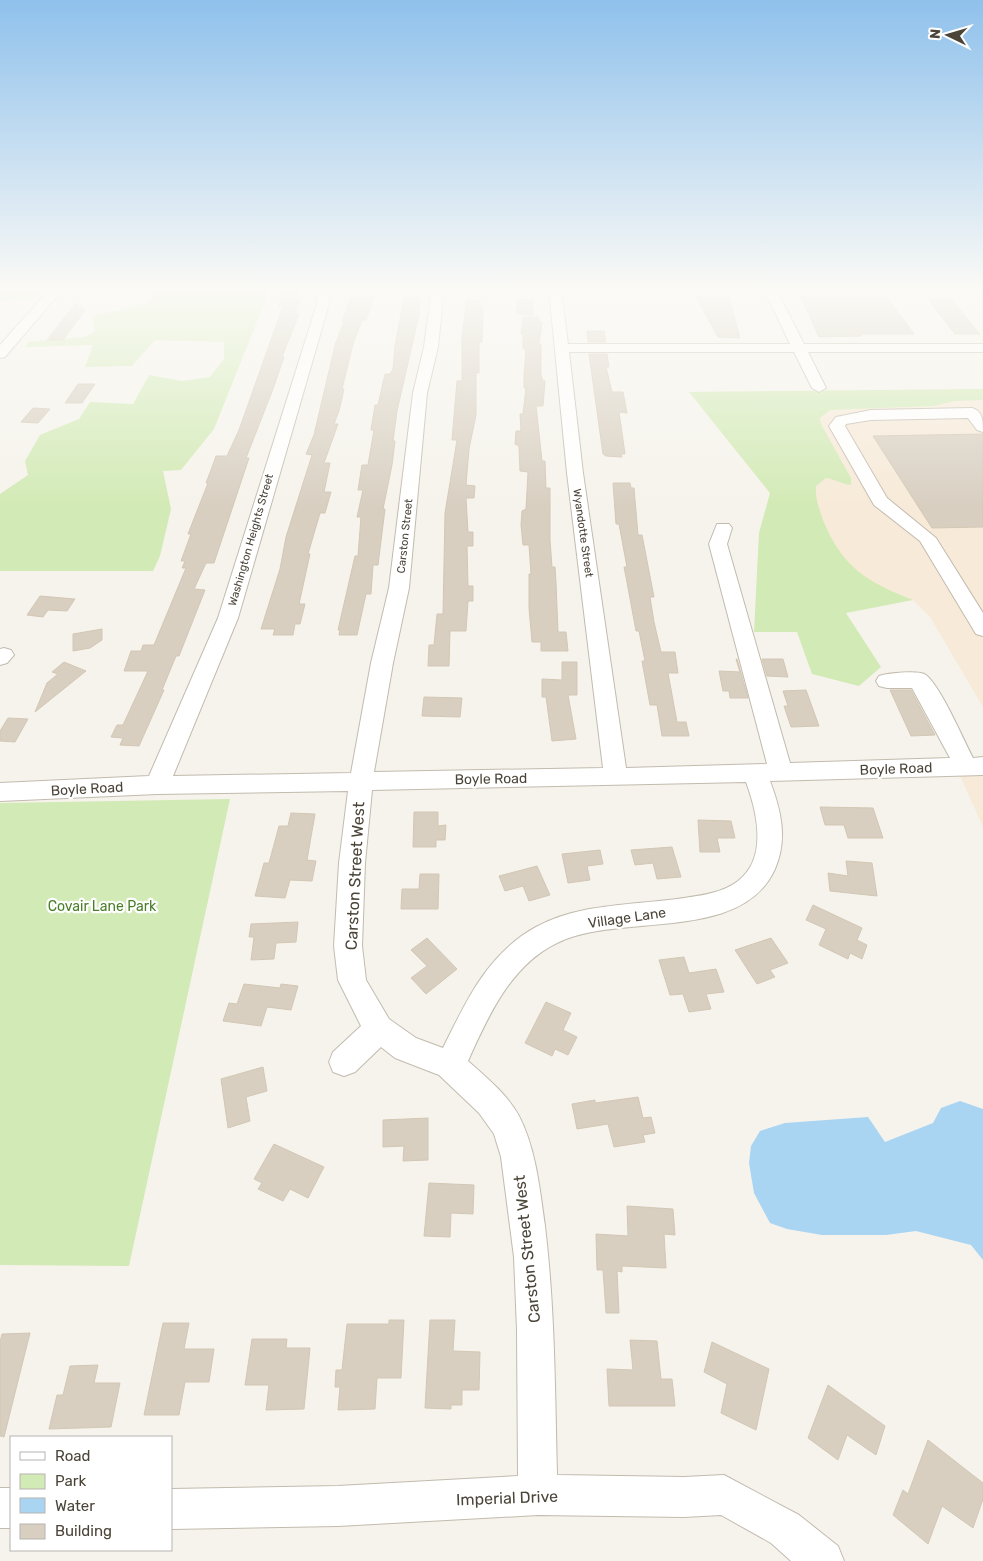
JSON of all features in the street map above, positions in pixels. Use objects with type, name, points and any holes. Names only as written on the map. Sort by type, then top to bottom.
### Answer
[{"type":"street","name":"Washington Heights Street","points":[[157,785],[228,618],[304,362]]},
{"type":"street","name":"Carston Street","points":[[361,781],[382,663],[399,588],[420,392],[427,362]]},
{"type":"street","name":"Wyandotte Street","points":[[564,362],[575,473],[616,777]]},
{"type":"street","points":[[806,362],[819,388]]},
{"type":"street","points":[[983,427],[977,407],[871,415],[841,420],[837,426],[880,501],[927,538],[983,629]]},
{"type":"street","name":"Village Lane","points":[[450,1065],[481,1003],[506,968],[529,946],[558,929],[601,920],[696,908],[728,899],[752,885],[764,864],[769,845],[770,827],[766,807],[768,774],[718,544],[723,528]]},
{"type":"street","points":[[887,682],[918,680],[977,770]]},
{"type":"street","name":"Boyle Road","points":[[0,792],[157,785],[977,770]]},
{"type":"street","name":"Carston Street West","points":[[361,781],[352,863],[348,946],[352,980],[364,1006],[379,1029],[406,1048],[450,1065],[490,1102],[507,1126],[517,1157],[526,1203],[531,1257],[535,1330],[538,1495]]},
{"type":"street","points":[[344,1062],[379,1029]]},
{"type":"street","name":"Imperial Drive","points":[[172,1508],[338,1506],[538,1495],[684,1497],[724,1495],[785,1529],[823,1561]]},
{"type":"shaded area","points":[[983,389],[983,707],[930,617],[913,600],[821,602],[770,493],[689,392]]},
{"type":"shaded area","points":[[983,766],[983,827],[956,767]]},
{"type":"green space","points":[[87,362],[136,362],[132,366],[85,367]]},
{"type":"green space","points":[[222,362],[241,362],[214,429],[181,470],[163,471],[171,509],[160,556],[153,571],[0,571],[0,494],[28,475],[25,461],[40,435],[79,419],[90,402],[133,404],[149,375],[182,381],[210,377]]},
{"type":"green space","points":[[983,389],[983,400],[955,401],[933,406],[830,410],[820,418],[821,424],[851,478],[851,485],[826,478],[816,486],[819,507],[830,536],[839,550],[858,571],[882,587],[913,600],[846,613],[881,667],[859,686],[812,674],[797,632],[754,632],[759,533],[770,493],[689,392]]},
{"type":"green space","name":"Covair Lane Park","points":[[230,799],[129,1266],[0,1265],[0,803]]},
{"type":"water","points":[[960,1101],[983,1109],[983,1260],[971,1245],[916,1231],[886,1235],[822,1235],[787,1229],[770,1223],[754,1193],[749,1163],[751,1146],[760,1131],[785,1123],[868,1117],[885,1142],[933,1123],[941,1108]]},
{"type":"building","points":[[263,362],[282,362],[246,458],[249,458],[214,563],[206,563],[194,589],[205,590],[179,656],[176,656],[162,690],[164,690],[139,746],[120,745],[123,738],[111,737],[117,725],[123,725],[148,671],[124,671],[131,651],[141,651],[143,645],[154,645],[186,568],[182,568],[185,561],[181,561],[191,534],[188,534],[208,483],[206,483],[216,456],[227,456],[239,430]]},
{"type":"building","points":[[331,362],[349,362],[339,411],[334,424],[338,424],[324,463],[330,463],[324,492],[331,492],[325,513],[320,513],[308,554],[310,554],[299,604],[305,604],[300,624],[295,624],[293,635],[273,635],[275,629],[261,629],[280,569],[286,537],[312,455],[306,454],[314,435]]},
{"type":"building","points":[[394,362],[408,362],[397,411],[392,465],[383,509],[385,509],[378,565],[373,565],[371,594],[366,594],[357,635],[339,635],[340,630],[338,630],[355,556],[358,556],[361,517],[357,517],[363,490],[358,490],[362,465],[368,465],[374,430],[371,430],[375,405],[378,405],[385,374],[390,374]]},
{"type":"building","points":[[462,362],[479,362],[479,373],[476,373],[476,415],[469,449],[466,485],[475,486],[474,498],[466,498],[468,532],[473,532],[473,546],[467,546],[468,586],[473,586],[473,601],[468,601],[466,631],[450,631],[449,666],[428,666],[429,645],[434,645],[437,614],[443,614],[445,513],[457,440],[452,440],[457,381],[462,381]]},
{"type":"building","points":[[525,362],[541,362],[541,375],[543,381],[545,381],[543,406],[536,406],[542,461],[545,461],[546,488],[550,488],[550,540],[552,567],[555,567],[558,632],[566,632],[568,651],[541,651],[541,642],[532,642],[529,608],[529,574],[531,574],[529,545],[523,545],[521,525],[522,511],[526,509],[528,472],[520,471],[519,446],[515,444],[516,431],[521,431],[520,414],[523,414],[526,388],[524,388]]},
{"type":"building","points":[[590,362],[608,362],[609,367],[606,367],[612,392],[623,392],[627,413],[619,412],[625,454],[621,454],[622,457],[606,456],[603,454]]},
{"type":"building","points":[[78,384],[95,384],[82,403],[65,403]]},
{"type":"building","points":[[33,408],[50,409],[38,423],[21,422]]},
{"type":"building","points":[[983,434],[983,527],[932,528],[873,436]]},
{"type":"building","points":[[613,483],[630,483],[631,488],[634,488],[638,535],[642,535],[654,597],[650,597],[654,622],[661,652],[675,652],[678,673],[668,673],[677,722],[686,722],[689,736],[662,736],[657,705],[650,705],[642,661],[645,661],[639,631],[636,631],[624,567],[627,567],[619,524],[616,524]]},
{"type":"building","points":[[40,596],[75,599],[67,611],[48,610],[43,617],[27,615]]},
{"type":"building","points":[[102,629],[102,640],[90,648],[73,651],[73,634]]},
{"type":"building","points":[[737,659],[748,698],[730,698],[729,691],[723,691],[719,671],[740,672]]},
{"type":"building","points":[[762,659],[783,659],[788,677],[767,676]]},
{"type":"building","points":[[64,662],[86,671],[35,712],[47,683],[58,674],[52,672]]},
{"type":"building","points":[[562,662],[577,662],[577,695],[568,695],[576,739],[552,741],[546,697],[542,697],[542,679],[562,680]]},
{"type":"building","points":[[806,690],[819,726],[791,727],[784,706],[788,706],[783,691]]},
{"type":"building","points":[[890,690],[911,690],[935,735],[911,736]]},
{"type":"building","points":[[424,697],[462,698],[460,717],[422,716]]},
{"type":"building","points":[[8,718],[28,719],[15,742],[0,741],[0,731]]},
{"type":"building","points":[[820,807],[873,808],[883,838],[848,838],[844,825],[825,825]]},
{"type":"building","points":[[414,812],[438,812],[438,826],[446,825],[445,840],[436,840],[436,847],[413,847]]},
{"type":"building","points":[[291,813],[315,814],[307,860],[316,861],[312,881],[290,880],[285,898],[255,896],[264,863],[269,863],[279,826],[288,826]]},
{"type":"building","points":[[698,820],[731,821],[735,838],[717,838],[720,852],[700,852]]},
{"type":"building","points":[[672,847],[681,877],[657,879],[653,863],[635,865],[631,850]]},
{"type":"building","points":[[600,850],[603,864],[587,866],[590,880],[568,883],[562,854]]},
{"type":"building","points":[[846,861],[872,863],[877,896],[830,891],[828,873],[848,876]]},
{"type":"building","points":[[537,866],[550,895],[529,901],[523,886],[505,891],[499,876]]},
{"type":"building","points":[[420,874],[439,874],[438,909],[401,909],[402,889],[419,889]]},
{"type":"building","points":[[813,905],[862,928],[857,940],[867,945],[862,959],[850,953],[848,959],[819,945],[826,929],[806,920]]},
{"type":"building","points":[[298,922],[296,942],[276,943],[274,959],[251,960],[254,937],[249,937],[251,924]]},
{"type":"building","points":[[427,938],[457,969],[426,994],[411,978],[427,966],[411,950]]},
{"type":"building","points":[[771,938],[788,963],[770,970],[775,977],[757,984],[735,950]]},
{"type":"building","points":[[684,957],[689,973],[716,969],[724,992],[706,994],[711,1009],[689,1012],[683,994],[670,995],[659,960]]},
{"type":"building","points":[[244,984],[280,988],[281,984],[298,986],[291,1010],[267,1007],[261,1026],[223,1021],[229,1003],[237,1004]]},
{"type":"building","points":[[546,1002],[571,1013],[563,1030],[577,1037],[568,1055],[555,1049],[552,1056],[525,1043]]},
{"type":"building","points":[[263,1067],[267,1091],[246,1097],[250,1121],[228,1128],[221,1079]]},
{"type":"building","points":[[638,1097],[643,1118],[651,1117],[655,1133],[643,1135],[645,1142],[614,1147],[608,1124],[577,1129],[572,1104],[595,1100],[595,1103]]},
{"type":"building","points":[[428,1118],[428,1160],[403,1161],[404,1146],[383,1147],[383,1120]]},
{"type":"building","points":[[274,1144],[324,1167],[308,1198],[290,1189],[283,1201],[258,1189],[262,1183],[254,1179]]},
{"type":"building","points":[[429,1183],[474,1185],[473,1214],[451,1213],[450,1237],[424,1236]]},
{"type":"building","points":[[627,1206],[673,1209],[675,1235],[664,1234],[666,1268],[622,1266],[622,1272],[617,1271],[619,1313],[606,1313],[603,1270],[597,1270],[596,1234],[628,1236]]},
{"type":"building","points":[[389,1320],[404,1320],[401,1378],[377,1378],[375,1409],[338,1410],[340,1387],[335,1387],[336,1370],[342,1370],[347,1324],[389,1324]]},
{"type":"building","points":[[430,1320],[455,1320],[453,1351],[480,1352],[479,1390],[462,1390],[462,1405],[451,1405],[451,1409],[425,1408]]},
{"type":"building","points":[[163,1323],[189,1323],[184,1349],[214,1349],[209,1382],[185,1382],[179,1415],[144,1415]]},
{"type":"building","points":[[30,1333],[4,1437],[0,1436],[0,1342],[2,1334]]},
{"type":"building","points":[[252,1339],[287,1339],[286,1348],[310,1348],[304,1409],[266,1410],[269,1385],[245,1385]]},
{"type":"building","points":[[630,1340],[657,1341],[661,1379],[672,1379],[675,1406],[609,1406],[607,1369],[633,1370]]},
{"type":"building","points":[[712,1342],[769,1369],[756,1430],[721,1413],[727,1384],[704,1372]]},
{"type":"building","points":[[98,1365],[94,1383],[120,1383],[111,1427],[49,1429],[57,1395],[63,1395],[70,1366]]},
{"type":"building","points":[[828,1385],[885,1426],[876,1455],[847,1435],[838,1460],[808,1438]]},
{"type":"building","points":[[928,1440],[983,1483],[983,1499],[973,1528],[942,1506],[928,1544],[893,1515],[903,1490],[908,1494]]}]
